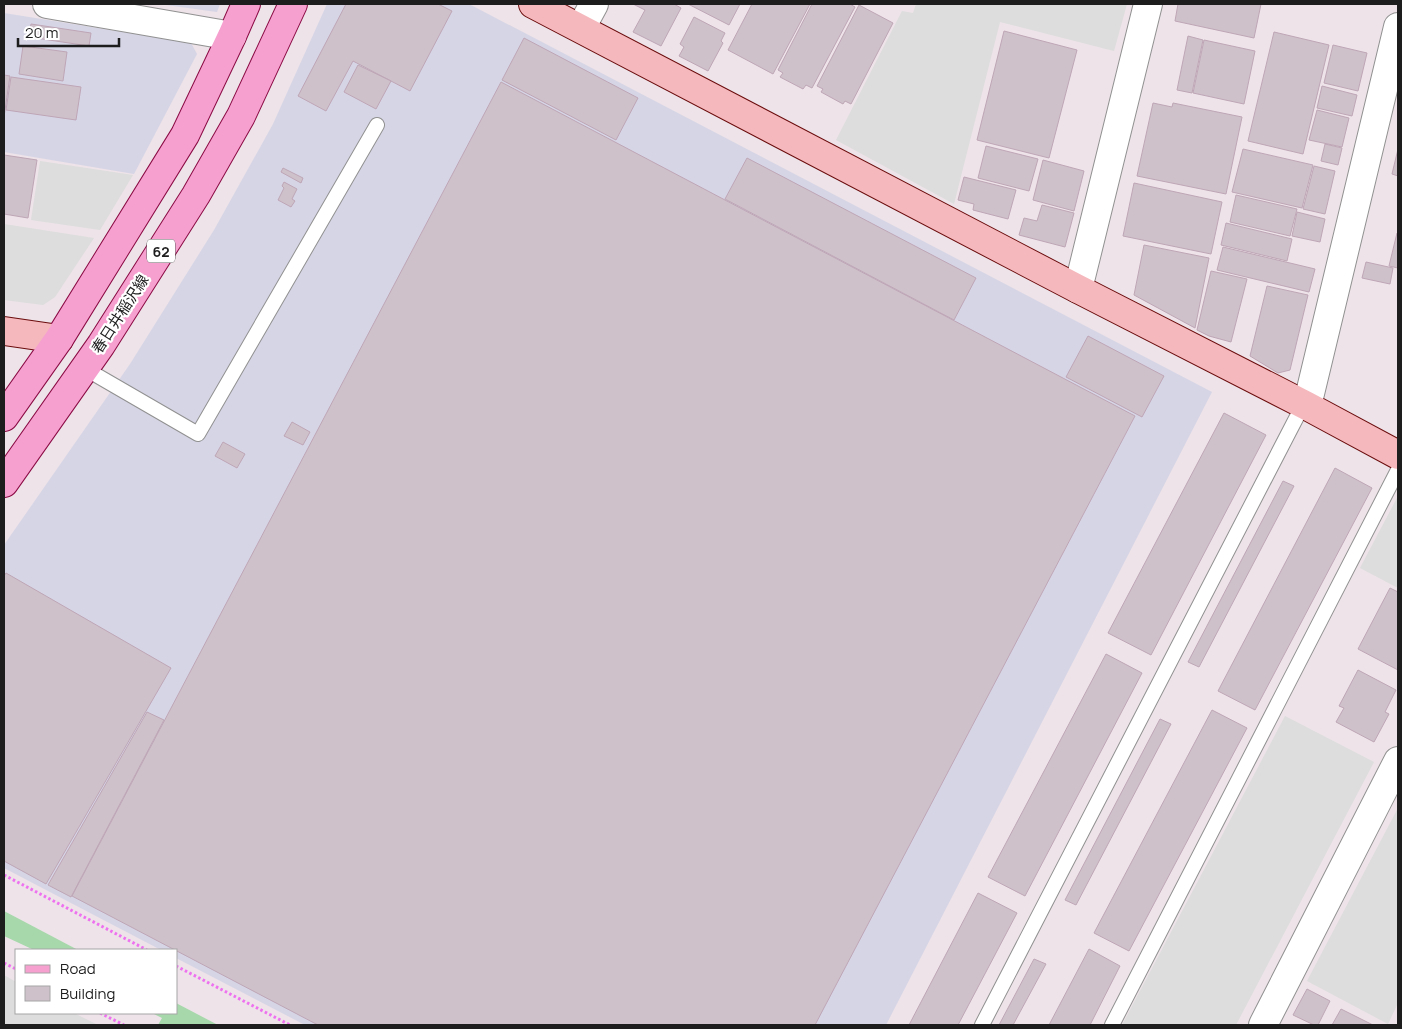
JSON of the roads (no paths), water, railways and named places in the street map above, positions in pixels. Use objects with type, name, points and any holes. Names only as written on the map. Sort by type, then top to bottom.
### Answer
[{"type":"main road","points":[[4,417],[59,339],[185,136],[246,4]]},
{"type":"main road","name":"春日井稲沢線","points":[[4,483],[101,345],[205,179],[242,116],[293,4]]},
{"type":"street","points":[[47,4],[232,36]]},
{"type":"street","points":[[533,4],[582,28],[1078,290],[1398,455]]},
{"type":"street","points":[[582,28],[594,4]]},
{"type":"street","points":[[1078,290],[1148,4]]},
{"type":"street","points":[[1305,406],[1398,27]]},
{"type":"street","points":[[4,331],[59,339]]},
{"type":"street","points":[[1263,1025],[1398,761]]},
{"type":"lane","points":[[84,368],[198,434],[377,125]]},
{"type":"lane","points":[[982,1025],[1305,406]]},
{"type":"lane","points":[[1112,1025],[1398,470]]}]
